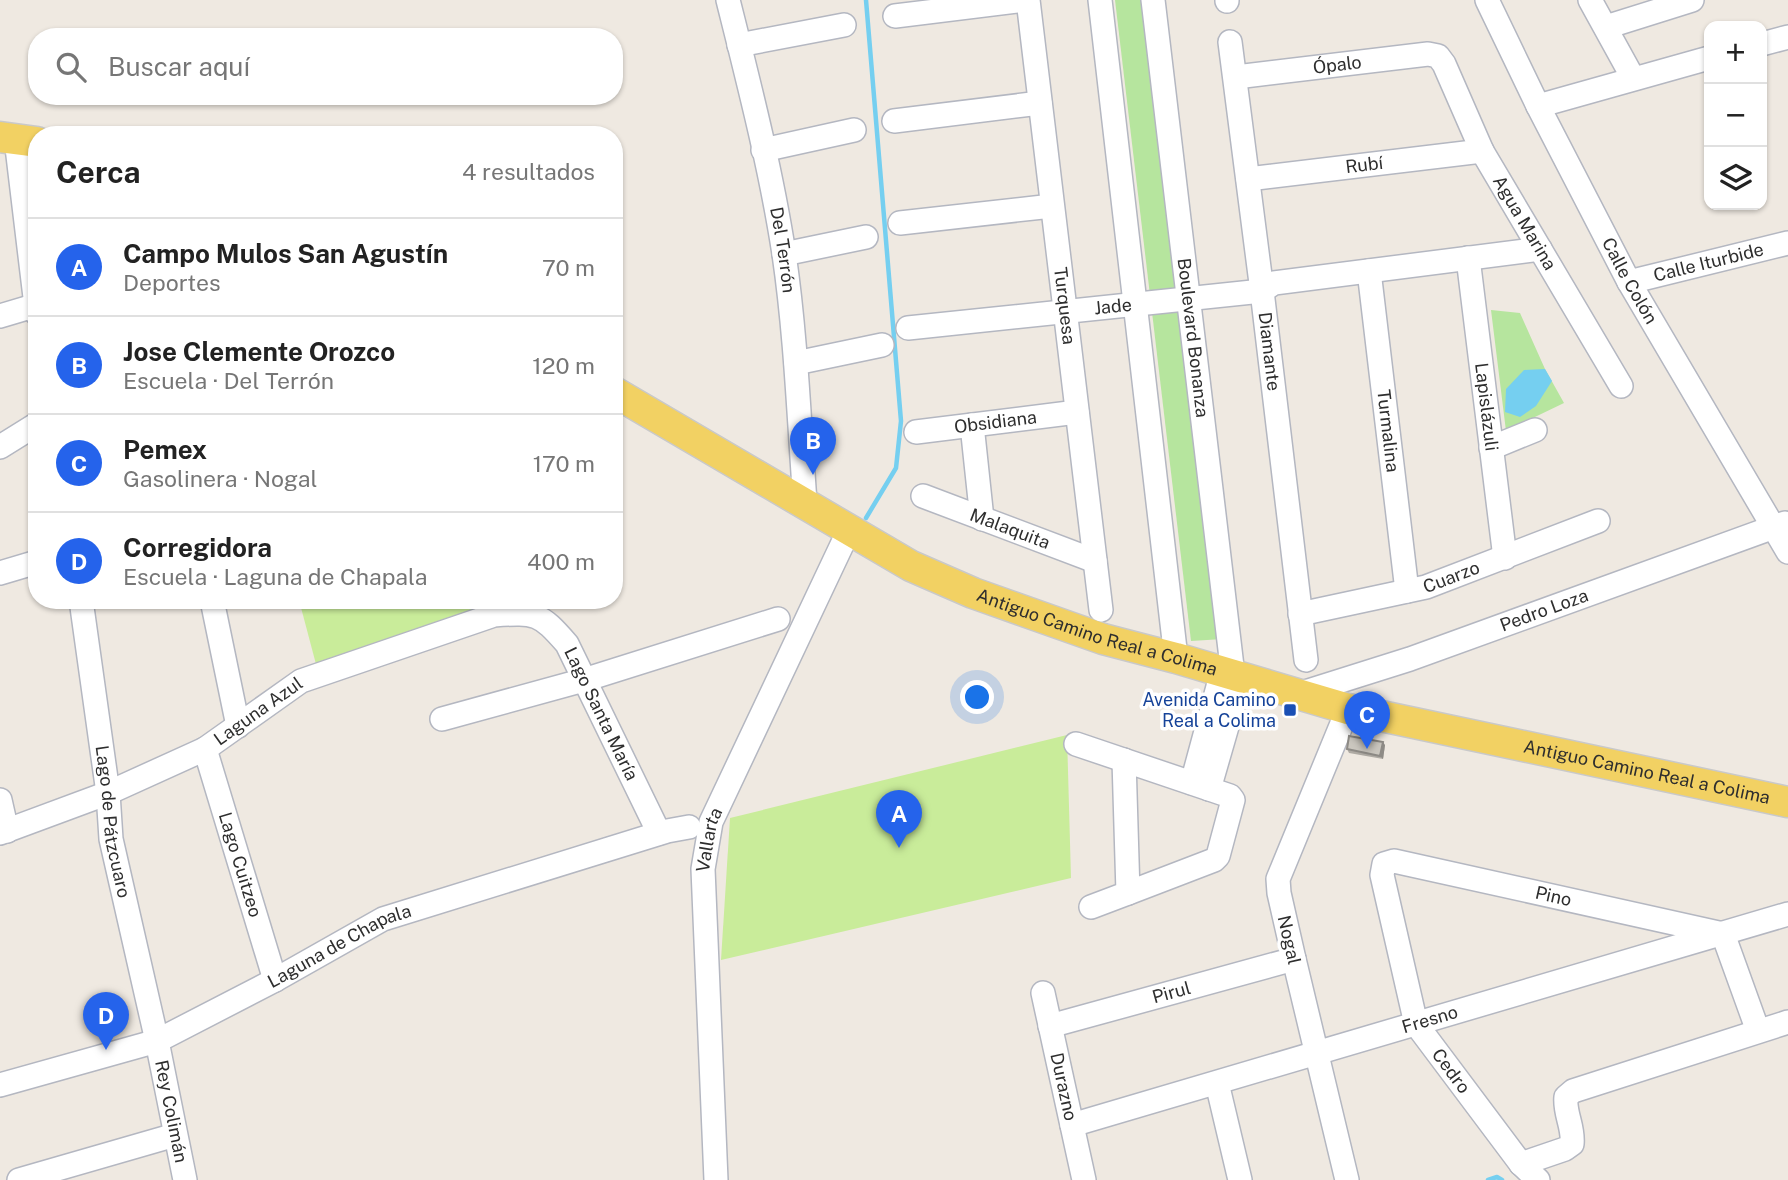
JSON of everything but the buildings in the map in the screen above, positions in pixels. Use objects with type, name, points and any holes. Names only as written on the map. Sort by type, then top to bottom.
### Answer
[{"type":"main road","name":"Antiguo Camino Real a Colima","points":[[623,397],[911,566],[973,593],[1103,639],[1348,709],[1788,802]]},
{"type":"street","name":"Del Terrón","points":[[728,0],[764,150],[784,254],[796,363],[805,502]]},
{"type":"street","points":[[895,16],[1026,0]]},
{"type":"street","name":"Turquesa","points":[[1026,0],[1101,610]]},
{"type":"street","points":[[1100,0],[1176,658]]},
{"type":"street","name":"Boulevard Bonanza","points":[[1153,0],[1232,675]]},
{"type":"street","name":"Calle Colón","points":[[1487,0],[1538,106],[1629,282],[1781,525],[1788,552]]},
{"type":"street","points":[[1590,0],[1633,78]]},
{"type":"street","points":[[1606,27],[1649,6],[1692,0]]},
{"type":"street","points":[[739,45],[844,25]]},
{"type":"street","points":[[1767,43],[1788,37]]},
{"type":"street","name":"Diamante","points":[[1230,42],[1265,283],[1306,660]]},
{"type":"street","name":"Ópalo","points":[[1236,77],[1428,54],[1438,56]]},
{"type":"street","name":"Agua Marina","points":[[1438,56],[1482,151],[1621,386]]},
{"type":"street","points":[[1538,106],[1704,59]]},
{"type":"street","points":[[894,121],[1040,103]]},
{"type":"street","points":[[764,150],[854,130]]},
{"type":"street","points":[[17,139],[28,237]]},
{"type":"street","name":"Rubí","points":[[1248,178],[1482,151]]},
{"type":"street","points":[[900,223],[1052,206]]},
{"type":"street","points":[[784,254],[866,237]]},
{"type":"street","name":"Calle Iturbide","points":[[1629,282],[1788,243]]},
{"type":"street","name":"Jade","points":[[908,328],[1064,304],[1368,271],[1540,248]]},
{"type":"street","name":"Lapislázuli","points":[[1468,258],[1505,558]]},
{"type":"street","name":"Turmalina","points":[[1368,271],[1407,591]]},
{"type":"street","points":[[0,316],[28,310]]},
{"type":"street","points":[[796,363],[882,345]]},
{"type":"street","name":"Obsidiana","points":[[916,432],[1077,412]]},
{"type":"street","points":[[972,425],[982,519]]},
{"type":"street","points":[[0,447],[28,430]]},
{"type":"street","points":[[1491,448],[1535,430]]},
{"type":"street","name":"Malaquita","points":[[923,496],[1095,561]]},
{"type":"street","name":"Cuarzo","points":[[1300,614],[1426,587],[1598,521]]},
{"type":"street","name":"Pedro Loza","points":[[1299,694],[1410,659],[1781,525]]},
{"type":"street","name":"Vallarta","points":[[716,1180],[703,869],[711,822],[849,530]]},
{"type":"street","points":[[0,573],[28,565]]},
{"type":"street","name":"Lago de Pátzcuaro","points":[[82,609],[108,793],[111,839],[157,1041]]},
{"type":"street","points":[[214,609],[237,726]]},
{"type":"street","name":"Laguna Azul","points":[[4,832],[108,793],[205,750],[301,681],[494,615],[525,613]]},
{"type":"street","name":"Lago Santa María","points":[[525,613],[547,620],[567,644],[659,834]]},
{"type":"street","points":[[442,719],[583,680],[778,619]]},
{"type":"street","points":[[1201,786],[1232,675]]},
{"type":"street","name":"Nogal","points":[[1347,1180],[1294,959],[1278,878],[1348,709]]},
{"type":"street","points":[[1076,744],[1230,796],[1234,804],[1217,856],[1210,862],[1091,906]]},
{"type":"street","name":"Lago Cuitzeo","points":[[205,750],[275,980]]},
{"type":"street","points":[[1124,760],[1128,892]]},
{"type":"street","points":[[0,800],[4,832]]},
{"type":"street","name":"Laguna de Chapala","points":[[0,1085],[157,1041],[275,980],[383,919],[689,827]]},
{"type":"street","name":"Pino","points":[[1384,864],[1394,861],[1723,934]]},
{"type":"street","name":"Cedro","points":[[1384,864],[1382,875],[1416,1024],[1521,1164],[1538,1180]]},
{"type":"street","name":"Fresno","points":[[1072,1125],[1788,914]]},
{"type":"street","points":[[1723,934],[1758,1031]]},
{"type":"street","name":"Pirul","points":[[1050,1026],[1294,959]]},
{"type":"street","name":"Durazno","points":[[1043,993],[1084,1180]]},
{"type":"street","points":[[1521,1164],[1572,1144],[1573,1135],[1565,1105],[1566,1097],[1573,1091],[1788,1022]]},
{"type":"street","name":"Rey Colimán","points":[[157,1041],[185,1180]]},
{"type":"street","points":[[1217,1083],[1240,1180]]},
{"type":"street","points":[[19,1180],[77,1172],[176,1135]]},
{"type":"green space","points":[[1115,0],[1149,0],[1223,639],[1191,641]]},
{"type":"green space","points":[[1491,310],[1520,313],[1545,369],[1564,403],[1506,431]]},
{"type":"green space","points":[[301,609],[495,609],[317,668]]},
{"type":"green space","points":[[1067,735],[1071,878],[721,960],[730,818]]},
{"type":"water","points":[[1545,369],[1552,381],[1536,406],[1520,417],[1505,412],[1506,389],[1524,370]]},
{"type":"waterway","points":[[866,0],[901,421],[896,468],[866,518]]},
{"type":"waterway","points":[[1488,1180],[1497,1177],[1502,1180]]},
{"type":"place","name":"Jose Clemente Orozco","points":[[813,475]]},
{"type":"place","name":"Avenida Camino Real a Colima","points":[[1290,710]]},
{"type":"place","name":"Pemex","points":[[1367,749]]},
{"type":"place","name":"Campo Mulos San Agustín","points":[[899,848]]},
{"type":"place","name":"Corregidora","points":[[106,1050]]}]
